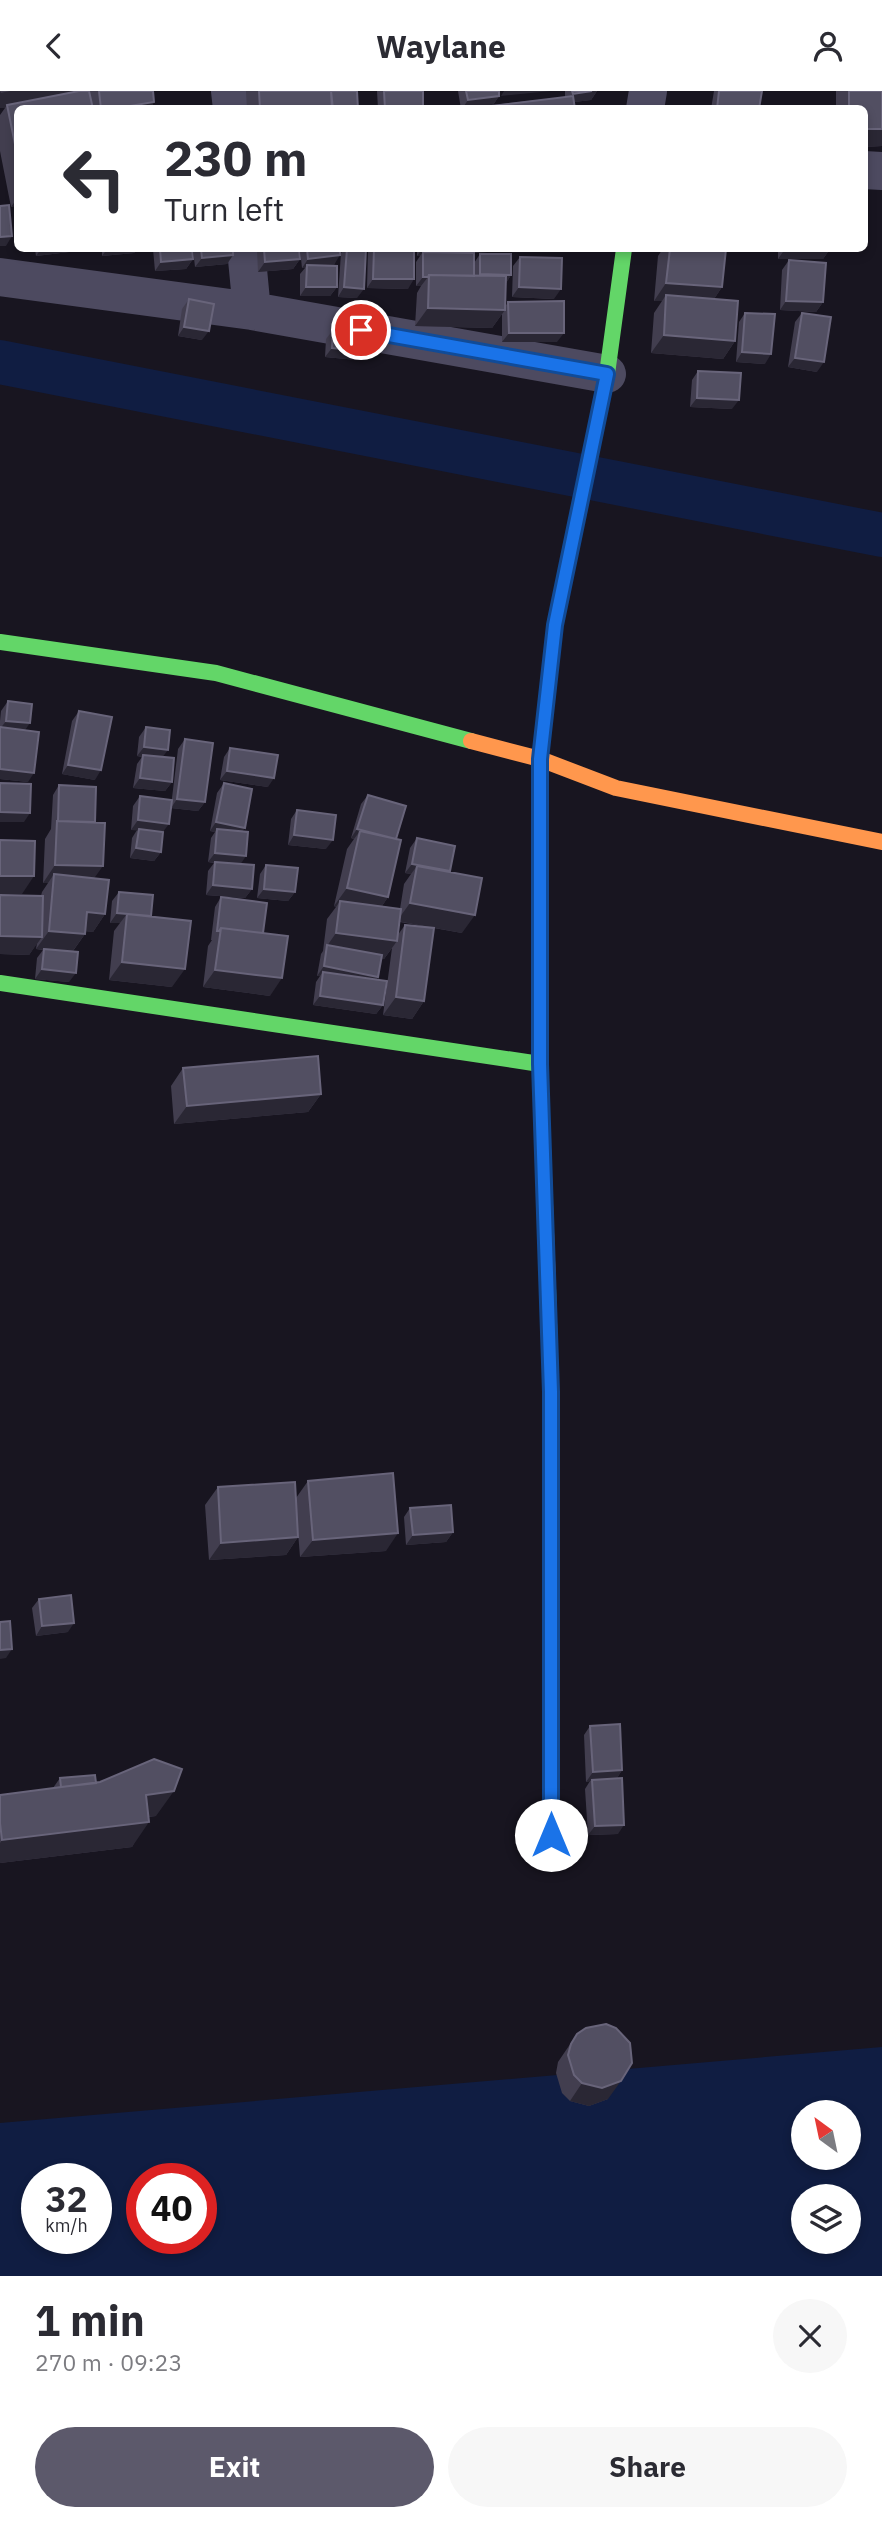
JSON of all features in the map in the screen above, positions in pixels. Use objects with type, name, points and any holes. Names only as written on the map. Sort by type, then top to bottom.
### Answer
[{"type":"street","points":[[246,252],[252,311]]},
{"type":"street","points":[[551,1835],[551,1392],[540,1064],[540,759],[555,625],[607,374],[624,252]]},
{"type":"street","points":[[0,277],[252,311],[607,374]]},
{"type":"street","points":[[0,642],[216,673],[540,759],[616,788],[882,842]]},
{"type":"street","points":[[0,983],[540,1064]]},
{"type":"water","points":[[882,2047],[882,2276],[0,2276],[0,2123]]},
{"type":"building","points":[[89,91],[92,105],[14,105],[14,139],[7,105]]},
{"type":"building","points":[[99,91],[153,91],[154,102],[101,105]]},
{"type":"building","points":[[259,91],[331,91],[332,105],[260,105]]},
{"type":"building","points":[[331,91],[357,91],[358,105],[333,105]]},
{"type":"building","points":[[384,91],[423,91],[423,105],[385,105]]},
{"type":"building","points":[[466,91],[499,91],[499,96],[468,100]]},
{"type":"building","points":[[719,91],[762,91],[760,105],[717,105]]},
{"type":"building","points":[[849,91],[882,91],[882,129],[868,129],[868,105],[849,105]]},
{"type":"building","points":[[573,96],[574,105],[500,105]]},
{"type":"building","points":[[9,205],[12,236],[0,237],[0,206]]},
{"type":"building","points":[[160,252],[192,252],[193,259],[161,262]]},
{"type":"building","points":[[201,252],[233,252],[233,255],[202,258]]},
{"type":"building","points":[[264,252],[299,252],[300,259],[265,262]]},
{"type":"building","points":[[307,252],[340,252],[340,255],[308,259]]},
{"type":"building","points":[[347,252],[366,252],[364,289],[344,287]]},
{"type":"building","points":[[374,252],[414,252],[414,279],[373,279]]},
{"type":"building","points":[[423,252],[474,253],[474,276],[423,277]]},
{"type":"building","points":[[670,252],[726,252],[722,287],[666,283]]},
{"type":"building","points":[[480,254],[511,254],[511,275],[480,274]]},
{"type":"building","points":[[520,257],[562,258],[561,289],[519,287]]},
{"type":"building","points":[[789,260],[826,263],[823,302],[786,301]]},
{"type":"building","points":[[307,265],[337,266],[337,287],[306,287]]},
{"type":"building","points":[[429,275],[506,276],[505,310],[428,308]]},
{"type":"building","points":[[666,295],[738,301],[735,341],[664,335]]},
{"type":"building","points":[[189,299],[214,304],[209,331],[184,327]]},
{"type":"building","points":[[564,301],[564,333],[509,333],[508,302]]},
{"type":"building","points":[[745,313],[775,314],[771,354],[742,352]]},
{"type":"building","points":[[802,313],[831,317],[824,362],[795,358]]},
{"type":"building","points":[[333,330],[365,332],[363,351],[332,348]]},
{"type":"building","points":[[698,371],[741,373],[739,400],[697,398]]},
{"type":"building","points":[[8,701],[32,704],[30,723],[6,721]]},
{"type":"building","points":[[79,711],[112,717],[101,770],[68,765]]},
{"type":"building","points":[[0,727],[39,732],[34,773],[0,769]]},
{"type":"building","points":[[146,727],[170,730],[168,750],[144,747]]},
{"type":"building","points":[[185,739],[213,743],[205,802],[177,799]]},
{"type":"building","points":[[230,748],[278,755],[274,778],[227,771]]},
{"type":"building","points":[[143,755],[174,758],[172,782],[140,778]]},
{"type":"building","points":[[0,783],[31,784],[30,813],[0,812]]},
{"type":"building","points":[[224,783],[252,789],[245,828],[216,822]]},
{"type":"building","points":[[59,785],[96,787],[95,822],[58,821]]},
{"type":"building","points":[[368,795],[406,806],[396,839],[357,829]]},
{"type":"building","points":[[140,796],[172,800],[169,824],[138,820]]},
{"type":"building","points":[[297,810],[336,815],[333,840],[294,835]]},
{"type":"building","points":[[57,821],[105,823],[103,866],[55,865]]},
{"type":"building","points":[[139,829],[163,832],[161,852],[136,848]]},
{"type":"building","points":[[217,829],[248,832],[246,856],[215,853]]},
{"type":"building","points":[[360,831],[401,840],[388,897],[347,888]]},
{"type":"building","points":[[417,838],[455,846],[450,871],[412,864]]},
{"type":"building","points":[[0,840],[35,841],[34,876],[0,876]]},
{"type":"building","points":[[215,862],[254,865],[252,889],[213,885]]},
{"type":"building","points":[[266,865],[298,868],[295,892],[264,889]]},
{"type":"building","points":[[417,866],[482,878],[475,915],[410,903]]},
{"type":"building","points":[[54,874],[109,880],[105,914],[87,912],[85,934],[49,931]]},
{"type":"building","points":[[119,892],[153,895],[151,916],[117,913]]},
{"type":"building","points":[[0,895],[43,896],[42,937],[0,936]]},
{"type":"building","points":[[221,897],[267,903],[263,933],[221,928],[217,931]]},
{"type":"building","points":[[340,901],[401,909],[397,941],[336,933]]},
{"type":"building","points":[[127,914],[191,921],[185,969],[122,962]]},
{"type":"building","points":[[405,925],[434,928],[424,1001],[396,997]]},
{"type":"building","points":[[221,928],[288,936],[282,978],[215,970]]},
{"type":"building","points":[[327,945],[382,955],[378,977],[324,966]]},
{"type":"building","points":[[44,949],[78,952],[76,973],[42,969]]},
{"type":"building","points":[[323,972],[387,981],[383,1005],[320,996]]},
{"type":"building","points":[[318,1056],[321,1094],[187,1106],[183,1068]]},
{"type":"building","points":[[393,1473],[398,1533],[313,1540],[308,1481]]},
{"type":"building","points":[[295,1482],[298,1537],[221,1543],[218,1487]]},
{"type":"building","points":[[451,1505],[453,1532],[413,1535],[410,1508]]},
{"type":"building","points":[[71,1595],[74,1623],[42,1626],[39,1599]]},
{"type":"building","points":[[10,1621],[12,1649],[0,1650],[0,1622]]},
{"type":"building","points":[[620,1724],[622,1770],[593,1772],[590,1726]]},
{"type":"building","points":[[154,1759],[182,1769],[174,1791],[146,1795],[149,1822],[2,1840],[0,1795],[100,1782]]},
{"type":"building","points":[[95,1775],[96,1783],[61,1787],[60,1778]]},
{"type":"building","points":[[622,1778],[624,1825],[595,1826],[592,1780]]},
{"type":"building","points":[[606,2024],[616,2028],[630,2043],[632,2063],[621,2081],[602,2088],[582,2083],[574,2075],[568,2055],[577,2034],[586,2028]]},
{"type":"waterway","points":[[0,362],[882,535]]},
{"type":"traffic: fast","points":[[540,839],[540,759],[555,625],[607,374],[624,252]]},
{"type":"traffic: fast","points":[[0,642],[216,673],[471,741]]},
{"type":"traffic: fast","points":[[0,983],[540,1064]]},
{"type":"traffic: fast","points":[[548,1288],[551,1392],[551,1835]]},
{"type":"traffic: slow","points":[[471,741],[540,759],[616,788],[882,842]]},
{"type":"traffic: slow","points":[[540,839],[540,1064],[548,1288]]},
{"type":"route","points":[[361,330],[607,374],[555,625],[540,759],[540,1064],[551,1392],[551,1835]]}]
